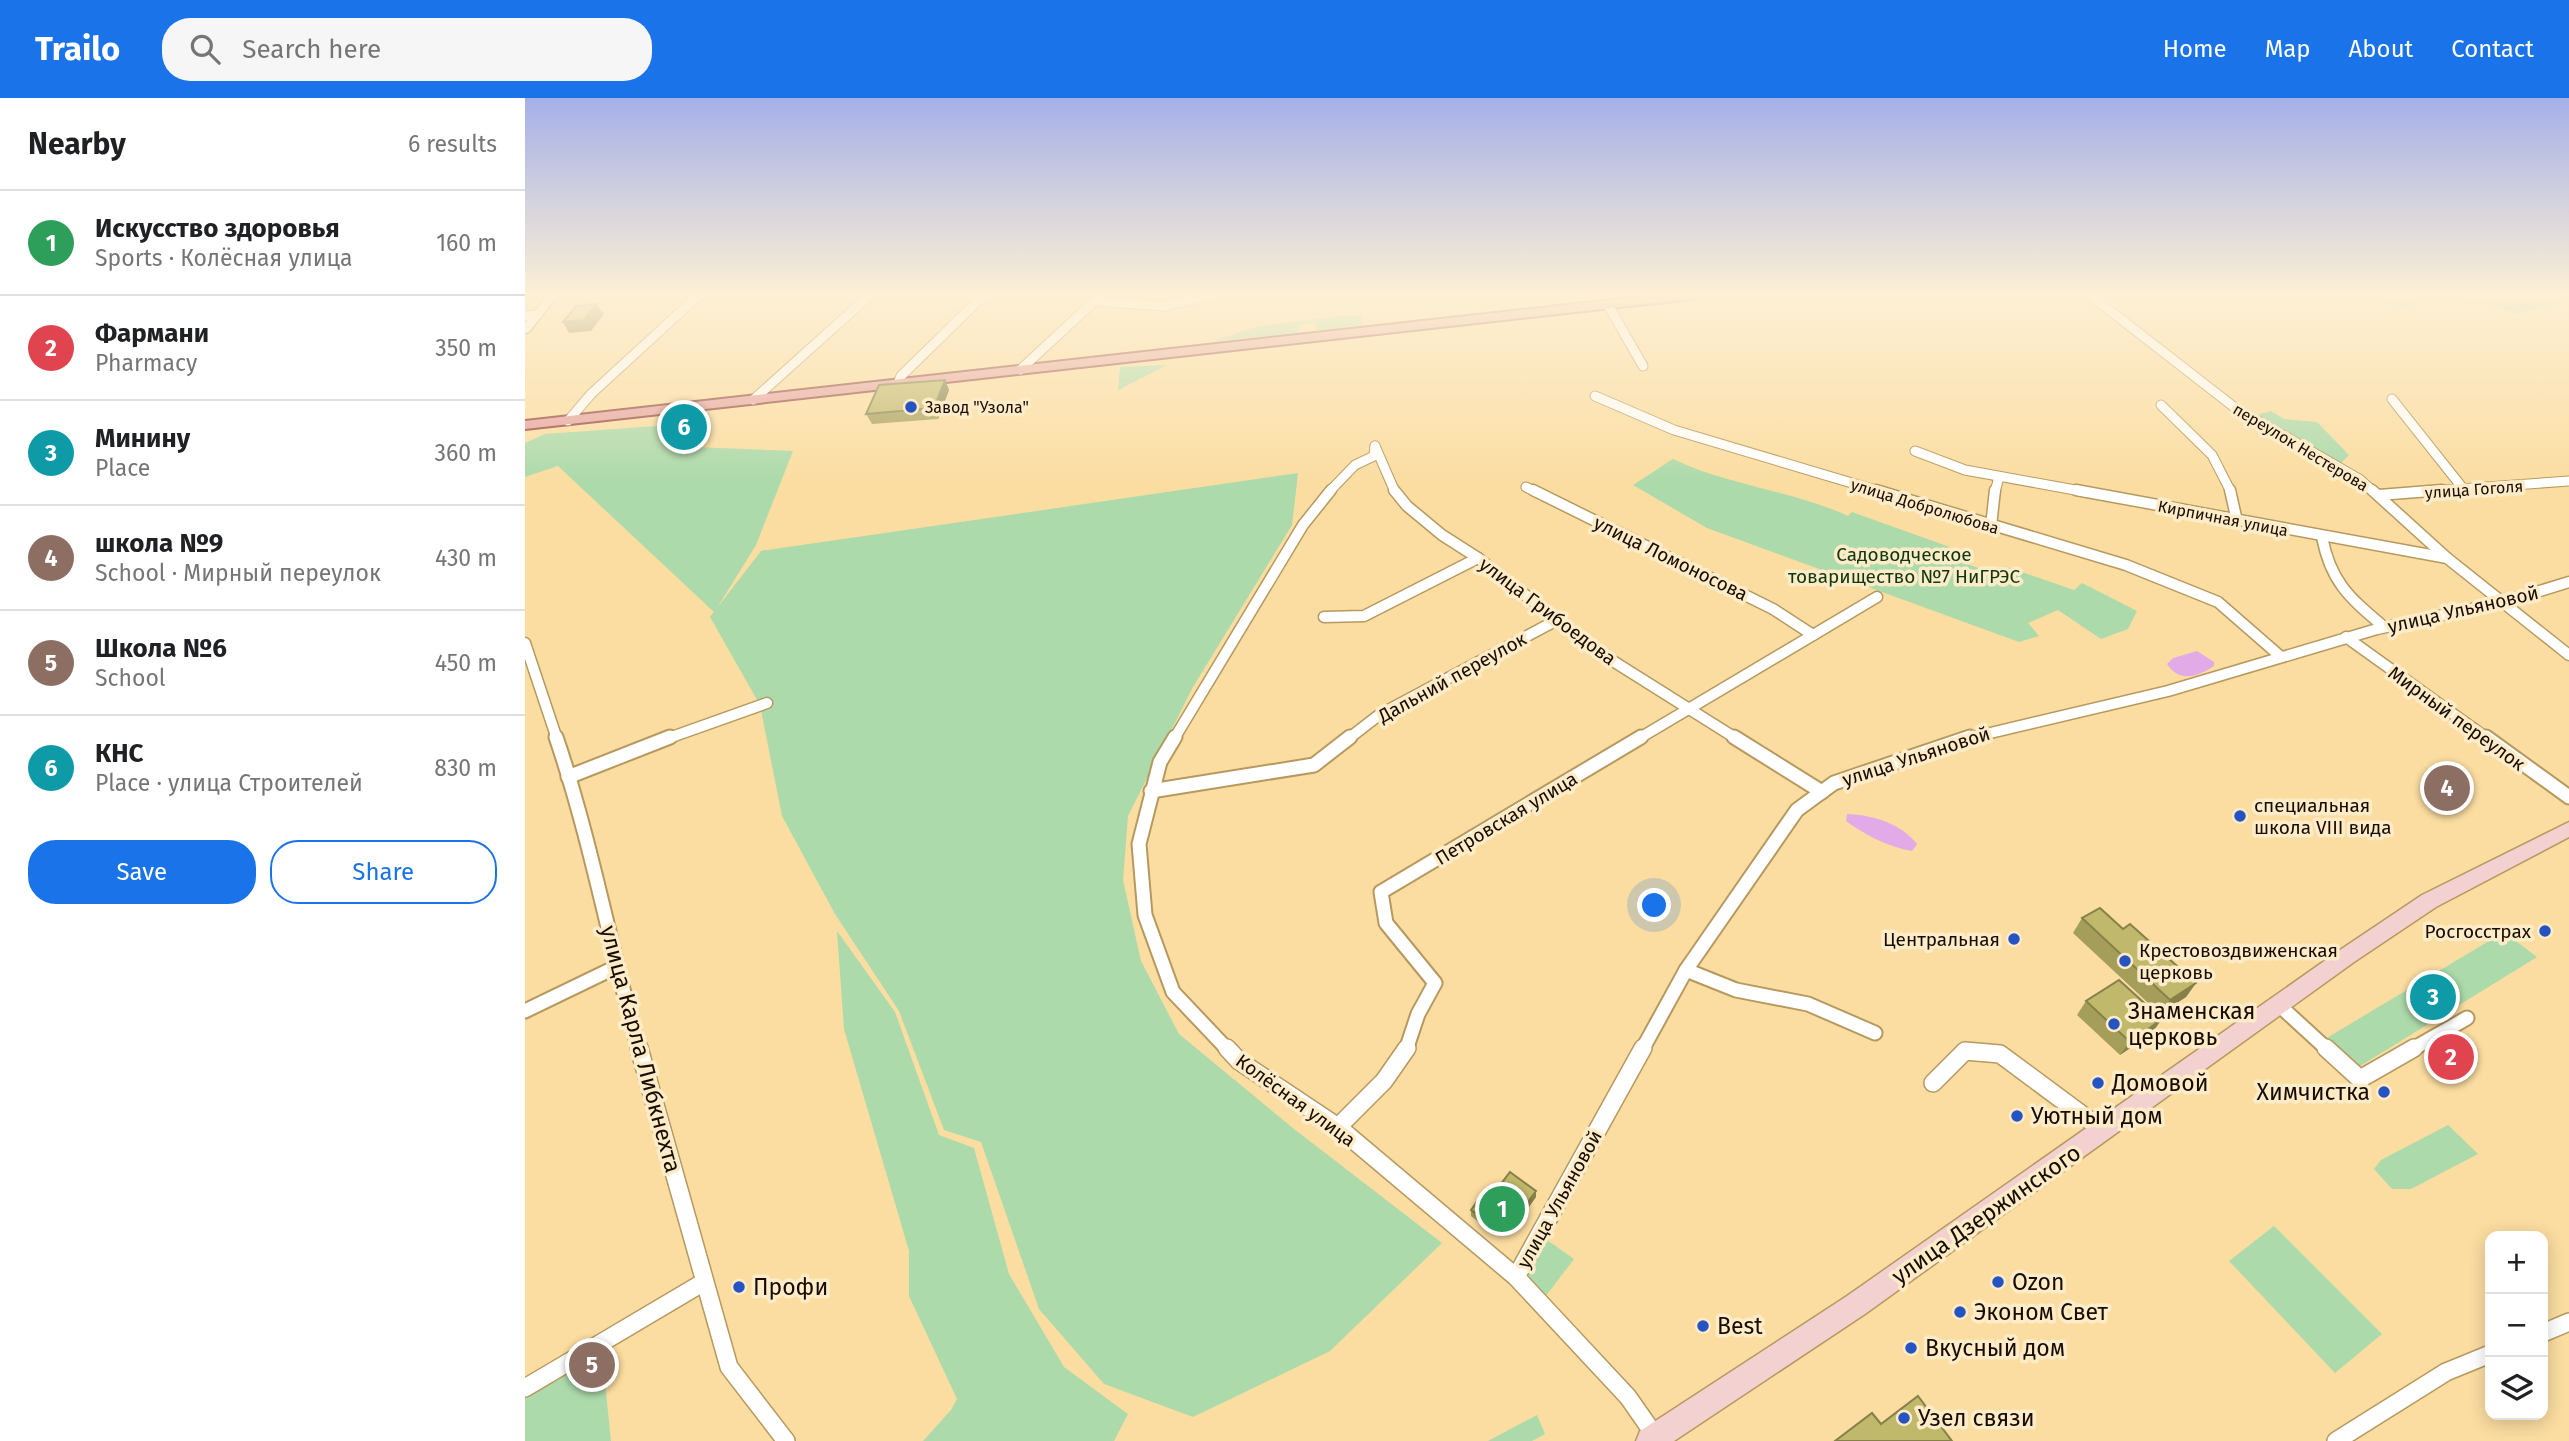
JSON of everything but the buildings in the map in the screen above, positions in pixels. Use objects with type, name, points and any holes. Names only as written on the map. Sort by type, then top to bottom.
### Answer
[{"type":"main road","points":[[525,425],[1130,358]]},
{"type":"main road","name":"улица Дзержинского","points":[[1653,1439],[1856,1305],[2347,956],[2429,901],[2569,829]]},
{"type":"street","points":[[568,421],[591,394],[631,358]]},
{"type":"street","points":[[754,400],[801,358]]},
{"type":"street","points":[[898,383],[901,376],[920,358]]},
{"type":"street","points":[[1020,370],[1033,358]]},
{"type":"street","points":[[1638,358],[1643,366]]},
{"type":"street","name":"переулок Нестерова","points":[[2174,358],[2234,407],[2359,479],[2447,558],[2569,654]]},
{"type":"street","name":"улица Добролюбова","points":[[1595,396],[1674,430],[2126,565],[2184,586],[2218,601],[2280,656]]},
{"type":"street","points":[[2392,399],[2465,491]]},
{"type":"street","points":[[2161,405],[2215,456],[2234,500],[2237,521]]},
{"type":"street","name":"улица Грибоедова","points":[[1375,446],[1387,477],[1407,506],[1442,535],[1478,558],[1597,651],[1692,708],[1822,792]]},
{"type":"street","name":"Колёсная улица","points":[[1375,446],[1374,456],[1347,472],[1303,525],[1160,762],[1139,844],[1145,915],[1173,992],[1239,1061],[1338,1127],[1516,1277],[1628,1397],[1653,1439]]},
{"type":"street","name":"Кирпичная улица","points":[[1915,451],[1965,470],[1999,477],[2447,558]]},
{"type":"street","points":[[1991,526],[1991,503],[1999,477]]},
{"type":"street","name":"улица Гоголя","points":[[2379,495],[2465,491],[2569,481]]},
{"type":"street","name":"улица Ломоносова","points":[[1526,487],[1773,608],[1813,635]]},
{"type":"street","points":[[2322,537],[2331,575],[2344,591],[2385,627]]},
{"type":"street","points":[[1324,617],[1364,616],[1478,558]]},
{"type":"street","name":"улица Ульяновой","points":[[1516,1277],[1686,970],[1797,810],[1834,783],[1979,734],[2168,691],[2346,637],[2504,602],[2569,582]]},
{"type":"street","name":"Петровская улица","points":[[1338,1127],[1384,1081],[1409,1046],[1418,1014],[1435,982],[1387,923],[1381,892],[1877,597]]},
{"type":"street","name":"Дальний переулок","points":[[1151,790],[1314,765],[1379,715],[1557,620]]},
{"type":"street","name":"Мирный переулок","points":[[2346,637],[2569,797]]},
{"type":"street","name":"улица Карла Либкнехта","points":[[525,643],[578,802],[617,967],[729,1367],[786,1441]]},
{"type":"street","points":[[568,777],[696,727],[767,703]]},
{"type":"street","points":[[525,1011],[617,967]]},
{"type":"street","points":[[1686,970],[1736,990],[1808,1004],[1875,1033]]},
{"type":"street","points":[[2280,1006],[2360,1079],[2467,1018]]},
{"type":"street","points":[[1933,1083],[1965,1051],[2000,1055],[2104,1131]]},
{"type":"street","points":[[525,1388],[704,1282]]},
{"type":"street","points":[[2548,1331],[2569,1322]]},
{"type":"street","points":[[2336,1441],[2446,1372],[2485,1356]]},
{"type":"green space","points":[[1167,365],[1118,390],[1120,367]]},
{"type":"green space","points":[[2271,411],[2284,419],[2317,422],[2349,455],[2340,464],[2256,415]]},
{"type":"green space","points":[[670,425],[673,435],[692,447],[793,451],[756,545],[717,608],[761,551],[1298,473],[1292,525],[1193,687],[1128,816],[1123,880],[1141,961],[1179,1034],[1294,1129],[1442,1243],[1330,1351],[1193,1417],[1104,1384],[1039,1309],[981,1142],[944,1130],[899,1011],[835,914],[782,816],[760,705],[710,617],[714,612],[558,466],[525,477],[525,443],[545,434]]},
{"type":"green space","name":"Садоводческое товарищество №7 НиГРЭС","points":[[1673,459],[1716,476],[1805,500],[1848,516],[1852,512],[1958,550],[1953,559],[1995,574],[2004,566],[2074,590],[2082,583],[2137,611],[2128,629],[2101,639],[2058,610],[2028,623],[2039,636],[2019,642],[1707,528],[1633,485]]},
{"type":"green space","points":[[837,931],[895,1012],[939,1135],[974,1148],[1009,1274],[1064,1367],[1128,1414],[1114,1441],[923,1441],[951,1410],[957,1399],[909,1296],[909,1251],[844,1029]]},
{"type":"green space","points":[[2504,932],[2537,957],[2357,1068],[2325,1039]]},
{"type":"green space","points":[[2448,1125],[2478,1154],[2411,1189],[2392,1189],[2374,1169],[2381,1160]]},
{"type":"green space","points":[[2274,1226],[2382,1334],[2335,1373],[2229,1261]]},
{"type":"green space","points":[[1547,1240],[1574,1259],[1545,1297],[1524,1276]]},
{"type":"green space","points":[[602,1354],[611,1441],[525,1441],[525,1398]]},
{"type":"green space","points":[[1537,1415],[1545,1434],[1532,1441],[1488,1441]]},
{"type":"shaded area","points":[[2197,651],[2214,662],[2214,666],[2202,673],[2183,676],[2167,664],[2173,658]]},
{"type":"shaded area","points":[[1847,814],[1885,821],[1903,831],[1917,844],[1912,851],[1885,843],[1846,821]]},
{"type":"place","name":"Завод \"Узола\"","points":[[911,407]]},
{"type":"place","name":"КНС","points":[[684,427]]},
{"type":"place","name":"школа №9","points":[[2447,788]]},
{"type":"place","name":"специальная школа VIII вида","points":[[2240,816]]},
{"type":"place","name":"Росгосстрах","points":[[2545,931]]},
{"type":"place","name":"Центральная","points":[[2014,939]]},
{"type":"place","name":"Крестовоздвиженская церковь","points":[[2125,961]]},
{"type":"place","name":"Минину","points":[[2433,997]]},
{"type":"place","name":"Знаменская церковь","points":[[2114,1024]]},
{"type":"place","name":"Фармани","points":[[2451,1057]]},
{"type":"place","name":"Домовой","points":[[2098,1083]]},
{"type":"place","name":"Химчистка","points":[[2384,1092]]},
{"type":"place","name":"Уютный дом","points":[[2017,1116]]},
{"type":"place","name":"Искусство здоровья","points":[[1502,1209]]},
{"type":"place","name":"Ozon","points":[[1998,1282]]},
{"type":"place","name":"Профи","points":[[739,1287]]},
{"type":"place","name":"Эконом Свет","points":[[1960,1312]]},
{"type":"place","name":"Best","points":[[1703,1326]]},
{"type":"place","name":"Вкусный дом","points":[[1911,1348]]},
{"type":"place","name":"Школа №6","points":[[592,1365]]},
{"type":"place","name":"Узел связи","points":[[1904,1418]]}]
